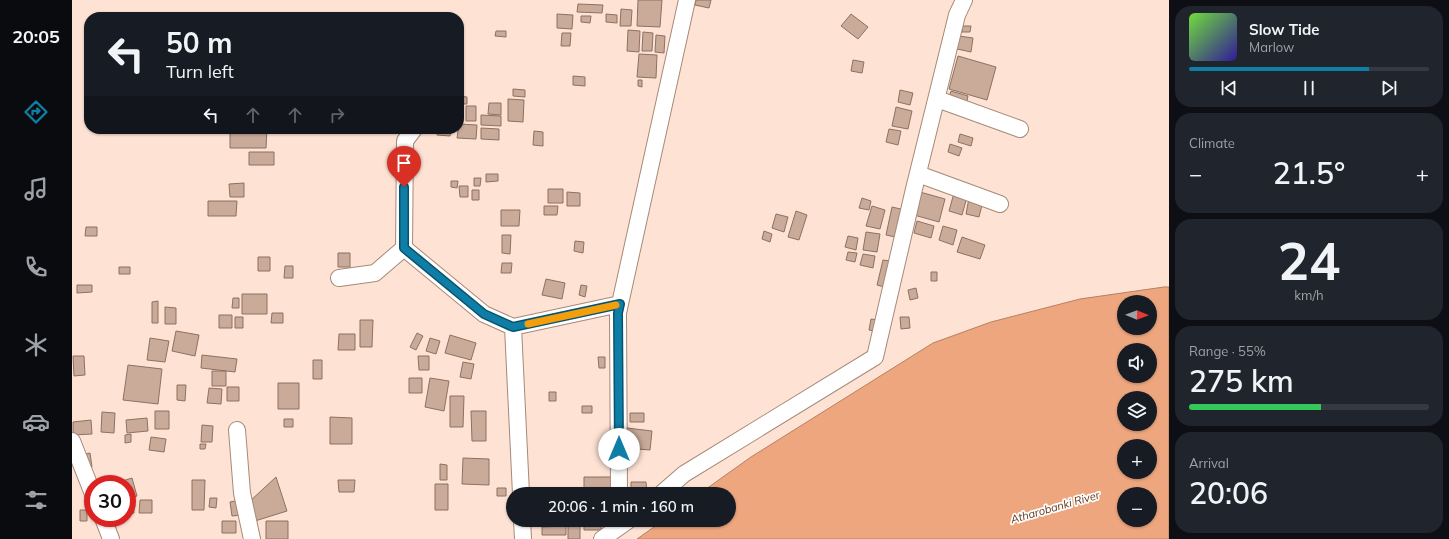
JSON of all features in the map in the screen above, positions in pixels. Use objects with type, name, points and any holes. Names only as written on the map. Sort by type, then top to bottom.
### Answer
[{"type":"street","points":[[619,487],[618,313],[687,0]]},
{"type":"street","points":[[669,487],[684,474],[875,357],[957,15],[964,0]]},
{"type":"street","points":[[937,99],[1020,129]]},
{"type":"street","points":[[339,278],[376,273],[404,248],[405,141],[410,134]]},
{"type":"street","points":[[918,174],[1000,204]]},
{"type":"street","points":[[404,248],[484,314],[513,327],[620,304]]},
{"type":"street","points":[[513,327],[521,487]]},
{"type":"street","points":[[237,430],[242,493],[252,539]]},
{"type":"street","points":[[72,441],[85,475]]},
{"type":"street","points":[[106,527],[111,539]]},
{"type":"street","points":[[522,527],[523,539]]},
{"type":"street","points":[[602,539],[617,527]]},
{"type":"water","name":"Atharobanki River","points":[[1169,287],[1169,539],[637,539],[654,527],[736,527],[736,487],[709,487],[751,457],[933,343],[991,322],[1080,299]]},
{"type":"building","points":[[638,0],[662,0],[660,27],[637,26]]},
{"type":"building","points":[[696,0],[711,0],[709,8],[695,5]]},
{"type":"building","points":[[578,4],[603,5],[602,13],[577,12]]},
{"type":"building","points":[[621,9],[632,10],[631,26],[620,26]]},
{"type":"building","points":[[557,14],[573,15],[572,29],[557,28]]},
{"type":"building","points":[[606,14],[617,15],[617,23],[606,22]]},
{"type":"building","points":[[851,14],[868,27],[858,39],[841,26]]},
{"type":"building","points":[[581,16],[591,16],[590,23],[581,22]]},
{"type":"building","points":[[962,26],[971,26],[970,32],[962,32]]},
{"type":"building","points":[[628,30],[640,31],[639,52],[627,51]]},
{"type":"building","points":[[496,31],[506,31],[506,37],[495,36]]},
{"type":"building","points":[[643,32],[653,33],[652,51],[642,51]]},
{"type":"building","points":[[562,33],[571,33],[570,46],[561,46]]},
{"type":"building","points":[[656,35],[665,36],[664,53],[655,52]]},
{"type":"building","points":[[959,36],[973,38],[971,52],[957,49]]},
{"type":"building","points":[[639,54],[657,55],[656,78],[637,77]]},
{"type":"building","points":[[958,56],[996,67],[987,100],[949,89]]},
{"type":"building","points":[[853,60],[864,62],[862,73],[851,71]]},
{"type":"building","points":[[573,76],[585,77],[585,86],[573,85]]},
{"type":"building","points":[[638,80],[642,80],[642,87],[638,86]]},
{"type":"building","points":[[513,89],[525,90],[525,97],[513,96]]},
{"type":"building","points":[[900,90],[913,93],[910,105],[898,102]]},
{"type":"building","points":[[951,91],[968,96],[966,105],[948,100]]},
{"type":"building","points":[[464,97],[467,97],[467,104],[464,104]]},
{"type":"building","points":[[508,99],[524,100],[523,122],[508,121]]},
{"type":"building","points":[[489,103],[501,103],[501,115],[488,114]]},
{"type":"building","points":[[466,106],[476,106],[476,121],[466,121]]},
{"type":"building","points":[[896,107],[912,111],[908,129],[892,126]]},
{"type":"building","points":[[481,115],[501,116],[501,126],[481,125]]},
{"type":"building","points":[[464,124],[477,125],[476,139],[457,138],[458,134],[464,134]]},
{"type":"building","points":[[481,128],[499,129],[499,140],[481,139]]},
{"type":"building","points":[[889,129],[901,131],[898,145],[886,142]]},
{"type":"building","points":[[534,131],[543,132],[543,146],[533,145]]},
{"type":"building","points":[[230,134],[267,134],[266,148],[230,148]]},
{"type":"building","points":[[437,134],[450,134],[450,136]]},
{"type":"building","points":[[960,134],[973,138],[971,146],[958,142]]},
{"type":"building","points":[[950,144],[962,148],[959,156],[948,152]]},
{"type":"building","points":[[249,152],[274,152],[274,165],[249,165]]},
{"type":"building","points":[[486,174],[498,174],[498,181],[486,182]]},
{"type":"building","points":[[474,178],[481,178],[480,186],[474,186]]},
{"type":"building","points":[[451,181],[458,181],[457,188],[451,187]]},
{"type":"building","points":[[244,183],[244,197],[230,197],[229,184]]},
{"type":"building","points":[[459,186],[468,186],[468,197],[460,197]]},
{"type":"building","points":[[548,189],[563,189],[563,203],[548,203]]},
{"type":"building","points":[[472,190],[479,190],[479,200],[472,200]]},
{"type":"building","points":[[567,192],[580,193],[580,206],[567,206]]},
{"type":"building","points":[[920,192],[945,199],[939,222],[914,215]]},
{"type":"building","points":[[954,193],[967,197],[962,215],[949,211]]},
{"type":"building","points":[[862,198],[871,201],[869,210],[859,208]]},
{"type":"building","points":[[969,198],[983,201],[979,217],[966,214]]},
{"type":"building","points":[[208,201],[237,201],[236,216],[208,216]]},
{"type":"building","points":[[544,206],[558,206],[557,215],[544,215]]},
{"type":"building","points":[[872,206],[885,210],[880,229],[866,226]]},
{"type":"building","points":[[892,207],[905,210],[900,238],[886,235]]},
{"type":"building","points":[[501,210],[520,210],[519,226],[501,226]]},
{"type":"building","points":[[796,211],[807,215],[799,240],[788,237]]},
{"type":"building","points":[[776,214],[788,217],[784,232],[772,228]]},
{"type":"building","points":[[917,221],[934,226],[931,238],[914,233]]},
{"type":"building","points":[[943,226],[957,230],[953,245],[939,240]]},
{"type":"building","points":[[86,227],[97,227],[97,236],[85,236]]},
{"type":"building","points":[[764,231],[772,234],[770,242],[762,239]]},
{"type":"building","points":[[866,232],[880,234],[877,252],[863,250]]},
{"type":"building","points":[[502,235],[511,235],[510,254],[502,253]]},
{"type":"building","points":[[848,236],[858,238],[856,250],[845,247]]},
{"type":"building","points":[[962,237],[985,245],[980,259],[957,252]]},
{"type":"building","points":[[575,241],[584,242],[583,253],[574,251]]},
{"type":"building","points":[[848,252],[857,253],[855,262],[846,260]]},
{"type":"building","points":[[338,253],[350,253],[350,267],[338,267]]},
{"type":"building","points":[[863,254],[875,256],[873,268],[860,265]]},
{"type":"building","points":[[258,257],[270,257],[270,271],[258,271]]},
{"type":"building","points":[[883,260],[890,261],[884,287],[877,285]]},
{"type":"building","points":[[502,263],[512,263],[511,273],[501,273]]},
{"type":"building","points":[[285,266],[293,266],[293,278],[284,278]]},
{"type":"building","points":[[119,267],[130,267],[130,274],[119,274]]},
{"type":"building","points":[[931,272],[937,272],[937,281],[931,281]]},
{"type":"building","points":[[546,279],[565,283],[562,299],[542,295]]},
{"type":"building","points":[[77,285],[92,285],[92,292],[77,293]]},
{"type":"building","points":[[581,285],[587,286],[585,297],[579,295]]},
{"type":"building","points":[[916,288],[918,298],[910,300],[908,290]]},
{"type":"building","points":[[242,294],[267,294],[267,314],[242,314]]},
{"type":"building","points":[[233,298],[239,298],[239,308],[232,308]]},
{"type":"building","points":[[158,301],[158,323],[152,323],[152,302]]},
{"type":"building","points":[[165,307],[176,308],[176,324],[165,324]]},
{"type":"building","points":[[272,313],[283,313],[283,323],[271,323]]},
{"type":"building","points":[[219,315],[232,315],[232,328],[219,328]]},
{"type":"building","points":[[235,317],[243,317],[243,328],[235,328]]},
{"type":"building","points":[[900,317],[909,317],[910,328],[901,329]]},
{"type":"building","points":[[871,319],[878,320],[875,331],[869,330]]},
{"type":"building","points":[[360,320],[373,320],[372,347],[360,347]]},
{"type":"building","points":[[176,331],[199,335],[195,356],[172,351]]},
{"type":"building","points":[[417,333],[423,336],[416,350],[410,347]]},
{"type":"building","points":[[339,334],[355,334],[355,350],[338,350]]},
{"type":"building","points":[[450,335],[476,343],[471,360],[445,353]]},
{"type":"building","points":[[150,338],[169,341],[165,362],[147,360]]},
{"type":"building","points":[[430,338],[440,341],[436,354],[426,351]]},
{"type":"building","points":[[202,355],[237,359],[235,372],[201,368]]},
{"type":"building","points":[[73,356],[84,356],[85,375],[74,376]]},
{"type":"building","points":[[418,356],[429,356],[429,370],[419,370]]},
{"type":"building","points":[[598,357],[605,357],[605,368],[599,368]]},
{"type":"building","points":[[313,360],[322,360],[322,379],[313,379]]},
{"type":"building","points":[[463,362],[474,364],[471,379],[460,377]]},
{"type":"building","points":[[128,365],[162,369],[158,404],[123,400]]},
{"type":"building","points":[[212,371],[226,371],[226,386],[212,386]]},
{"type":"building","points":[[409,378],[422,378],[422,393],[409,393]]},
{"type":"building","points":[[430,378],[449,381],[444,411],[425,407]]},
{"type":"building","points":[[278,383],[299,383],[299,409],[278,409]]},
{"type":"building","points":[[177,385],[186,385],[185,401],[177,400]]},
{"type":"building","points":[[227,387],[239,387],[239,401],[227,401]]},
{"type":"building","points":[[209,388],[222,389],[221,404],[207,403]]},
{"type":"building","points":[[549,392],[556,392],[556,401],[549,401]]},
{"type":"building","points":[[450,396],[464,396],[463,427],[450,427]]},
{"type":"building","points":[[582,406],[592,406],[592,413],[582,413]]},
{"type":"building","points":[[155,411],[169,411],[169,429],[155,429]]},
{"type":"building","points":[[471,411],[486,411],[486,441],[472,441]]},
{"type":"building","points":[[102,412],[115,413],[114,433],[101,432]]},
{"type":"building","points":[[630,413],[644,413],[644,422],[630,422]]},
{"type":"building","points":[[330,417],[352,418],[352,444],[330,444]]},
{"type":"building","points":[[147,418],[148,431],[127,433],[126,420]]},
{"type":"building","points":[[284,419],[293,419],[293,427],[284,427]]},
{"type":"building","points":[[91,420],[92,434],[73,435],[73,422]]},
{"type":"building","points":[[202,425],[213,426],[212,442],[201,442]]},
{"type":"building","points":[[627,428],[652,431],[650,450],[625,448]]},
{"type":"building","points":[[131,434],[131,442],[125,443],[125,435]]},
{"type":"building","points":[[151,437],[166,439],[164,452],[149,450]]},
{"type":"building","points":[[200,444],[206,444],[205,449],[200,449]]},
{"type":"building","points":[[90,453],[92,467],[88,467],[86,454]]},
{"type":"building","points":[[463,458],[489,459],[489,485],[462,484]]},
{"type":"building","points":[[440,464],[447,465],[447,480],[440,480]]},
{"type":"building","points":[[276,477],[287,511],[255,521],[249,502]]},
{"type":"building","points":[[584,477],[613,477],[613,487],[584,487]]},
{"type":"building","points":[[192,480],[205,480],[204,510],[192,510]]},
{"type":"building","points":[[338,480],[355,480],[354,492],[339,492]]},
{"type":"building","points":[[631,482],[646,482],[646,487],[631,487]]},
{"type":"building","points":[[435,484],[448,484],[448,510],[435,510]]},
{"type":"building","points":[[497,488],[506,488],[506,496],[497,496]]},
{"type":"building","points":[[210,498],[217,498],[216,508],[209,507]]},
{"type":"building","points":[[140,500],[152,500],[152,513],[139,513]]},
{"type":"building","points":[[240,500],[242,515],[232,516],[230,502]]},
{"type":"building","points":[[80,510],[84,510],[84,521],[80,521]]},
{"type":"building","points":[[222,521],[236,521],[236,533],[222,533]]},
{"type":"building","points":[[266,521],[288,521],[288,539],[266,539]]},
{"type":"building","points":[[542,527],[566,527],[566,535],[542,535]]},
{"type":"building","points":[[568,527],[580,527],[580,539],[568,539]]},
{"type":"building","points":[[584,527],[601,527],[601,530],[584,530]]},
{"type":"slow traffic","points":[[528,324],[616,305]]},
{"type":"route","points":[[404,187],[404,248],[484,314],[513,327],[620,304],[618,313],[619,449]]}]
